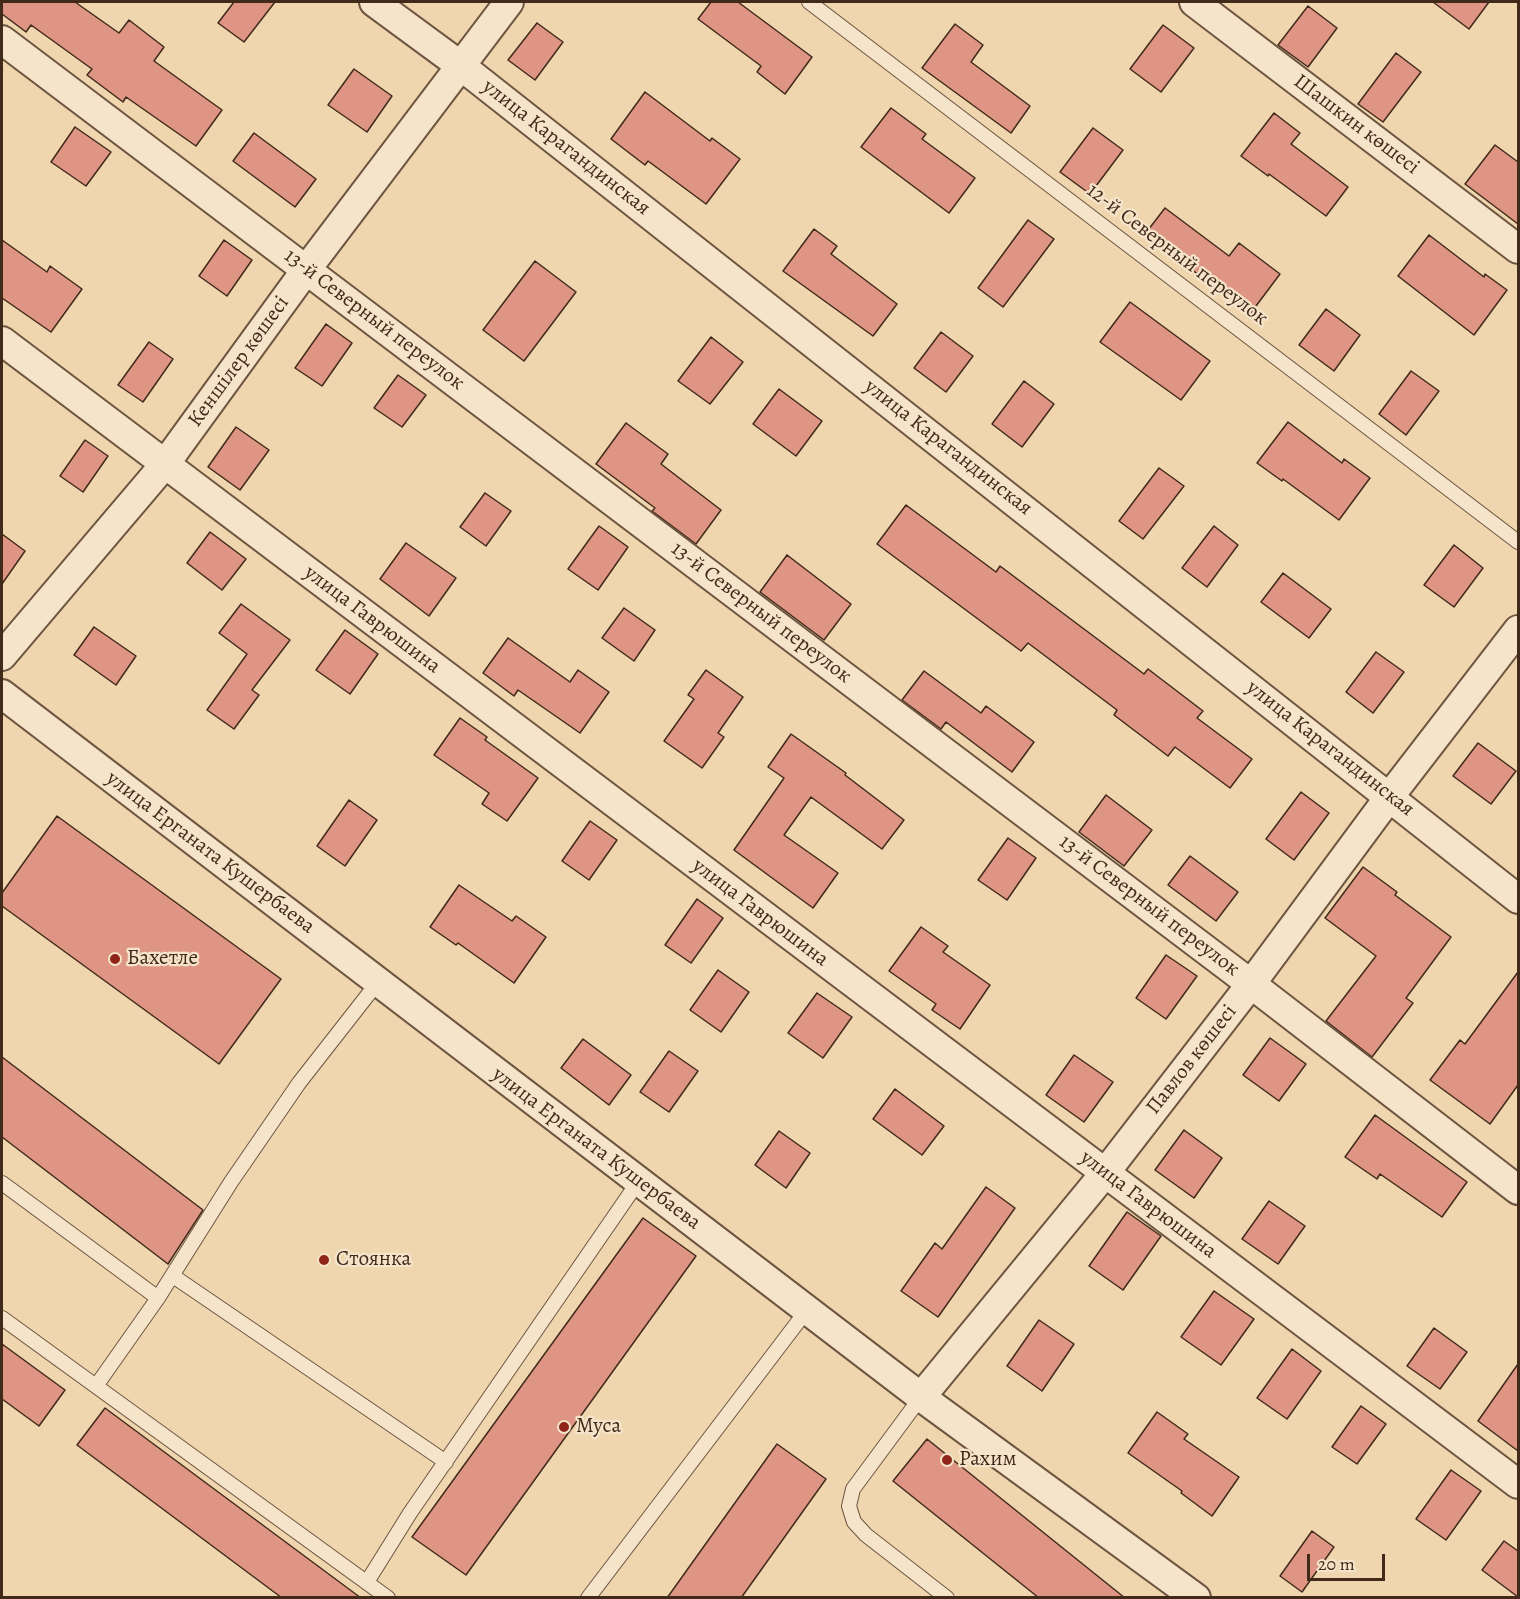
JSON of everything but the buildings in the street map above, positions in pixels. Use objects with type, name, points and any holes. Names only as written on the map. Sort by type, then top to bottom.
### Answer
[{"type":"street","name":"улица Карагандинская","points":[[374,2],[461,66],[1518,899]]},
{"type":"street","name":"Кеншілер көшесі","points":[[2,657],[165,464],[306,270],[509,2]]},
{"type":"street","name":"Шашкин көшесі","points":[[1194,2],[1518,249]]},
{"type":"street","name":"13-й Северный переулок","points":[[2,40],[1251,984],[1518,1190]]},
{"type":"street","name":"улица Гаврюшина","points":[[2,341],[1518,1484]]},
{"type":"street","name":"Павлов көшесі","points":[[921,1397],[1105,1173],[1518,630]]},
{"type":"street","name":"улица Ерганата Кушербаева","points":[[2,694],[921,1397],[1196,1598]]},
{"type":"lane","name":"12-й Северный переулок","points":[[809,2],[1518,542]]},
{"type":"lane","points":[[96,1386],[173,1276],[231,1182],[299,1083],[378,982]]},
{"type":"lane","points":[[2,1182],[158,1298]]},
{"type":"lane","points":[[367,1582],[410,1513],[638,1182]]},
{"type":"lane","points":[[173,1276],[446,1462]]},
{"type":"lane","points":[[588,1598],[807,1310]]},
{"type":"lane","points":[[2,1318],[388,1598]]},
{"type":"lane","points":[[921,1397],[853,1489],[849,1506],[854,1522],[866,1535],[947,1598]]},
{"type":"place","name":"Бахетле","points":[[115,959]]},
{"type":"place","name":"Стоянка","points":[[324,1260]]},
{"type":"place","name":"Муса","points":[[564,1427]]},
{"type":"place","name":"Рахим","points":[[947,1460]]}]
